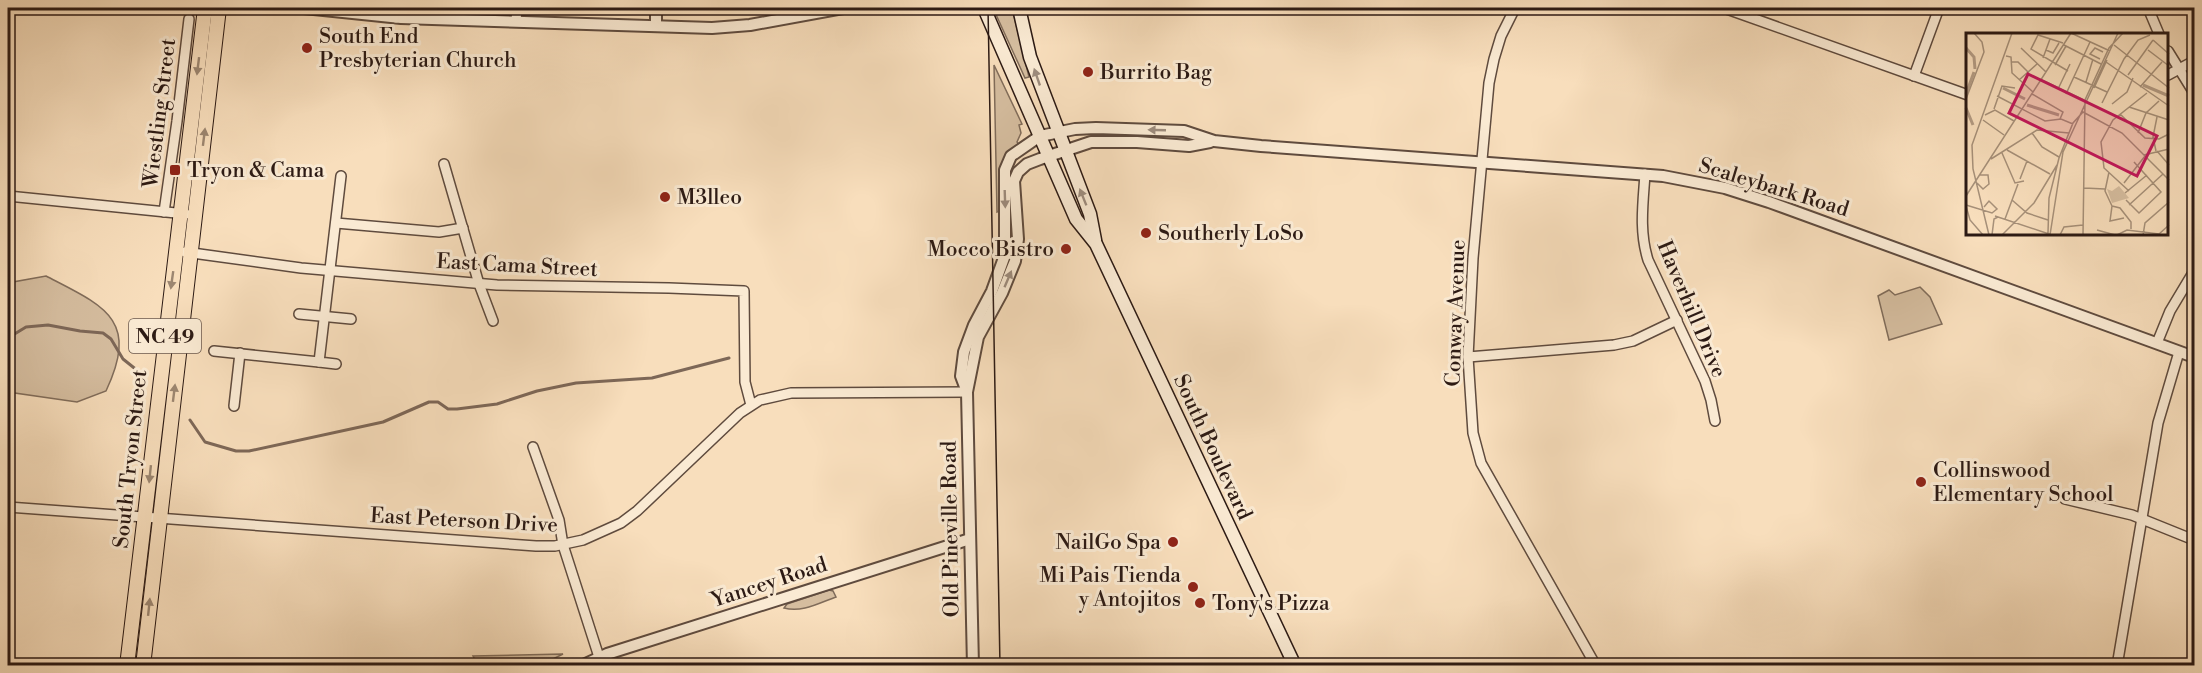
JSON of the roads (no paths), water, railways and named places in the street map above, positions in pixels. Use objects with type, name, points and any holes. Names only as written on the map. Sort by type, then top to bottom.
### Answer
[{"type":"main road","name":"South Tryon Street","points":[[143,666],[190,253],[188,214],[205,8]]},
{"type":"main road","name":"South Tryon Street","points":[[127,666],[176,251],[188,214],[219,8]]},
{"type":"main road","name":"South Boulevard","points":[[984,8],[1076,219],[1096,244],[1295,666]]},
{"type":"main road","name":"South Boulevard","points":[[1019,8],[1030,57],[1090,214],[1096,244]]},
{"type":"street","points":[[304,8],[516,21],[712,27],[750,25],[843,8]]},
{"type":"street","points":[[516,21],[517,8]]},
{"type":"street","points":[[656,8],[656,25]]},
{"type":"street","name":"Conway Avenue","points":[[1515,8],[1494,59],[1489,83],[1481,163],[1468,357],[1473,433],[1481,463],[1596,666]]},
{"type":"street","points":[[1724,8],[1966,94]]},
{"type":"street","points":[[1914,76],[1939,8]]},
{"type":"street","points":[[2148,8],[2159,33]]},
{"type":"street","name":"Wiestling Street","points":[[164,212],[189,19]]},
{"type":"street","points":[[2169,53],[2194,93]]},
{"type":"street","points":[[2169,74],[2194,61]]},
{"type":"street","name":"Scaleybark Road","points":[[1040,136],[1096,128],[1184,131],[1214,141],[1645,174],[1695,181],[1769,202],[2194,357]]},
{"type":"street","name":"Old Pineville Road","points":[[967,392],[961,376],[964,352],[974,325],[993,291],[1005,255],[1005,170],[1011,156],[1040,136]]},
{"type":"street","name":"Scaleybark Road","points":[[1048,156],[1091,142],[1137,142],[1189,146],[1214,141]]},
{"type":"street","name":"Old Pineville Road","points":[[973,666],[967,392],[978,338],[1002,293],[1015,261],[1018,238],[1014,181],[1018,172],[1048,156]]},
{"type":"street","points":[[444,164],[479,284],[493,321]]},
{"type":"street","name":"Haverhill Drive","points":[[1645,174],[1641,229],[1648,260],[1705,381],[1714,421]]},
{"type":"street","points":[[319,362],[341,176]]},
{"type":"street","points":[[8,196],[188,214]]},
{"type":"street","points":[[336,223],[439,232],[463,228]]},
{"type":"street","name":"East Cama Street","points":[[176,251],[330,270],[479,284],[744,291],[745,382],[751,405]]},
{"type":"street","points":[[2157,343],[2174,303],[2194,271]]},
{"type":"street","points":[[299,314],[351,319]]},
{"type":"street","points":[[1468,357],[1614,345],[1633,340],[1677,320]]},
{"type":"street","points":[[214,351],[336,364]]},
{"type":"street","points":[[2117,666],[2158,423],[2179,351]]},
{"type":"street","points":[[234,406],[240,353]]},
{"type":"street","name":"East Peterson Drive","points":[[8,507],[515,545],[563,545],[603,532],[621,523],[637,511],[740,413],[751,405],[775,395],[967,392]]},
{"type":"street","points":[[533,447],[559,520],[563,545],[599,657]]},
{"type":"street","points":[[2065,499],[2114,510],[2194,540]]},
{"type":"street","name":"Yancey Road","points":[[581,666],[599,657],[970,538]]},
{"type":"waterway","points":[[8,338],[26,327],[48,325],[103,333],[111,339],[123,359],[143,375]]},
{"type":"waterway","points":[[190,420],[205,442],[236,451],[249,451],[383,422],[429,402],[438,402],[448,409],[497,404],[537,391],[576,383],[652,378],[729,358]]},
{"type":"tram line","points":[[988,8],[1000,666]]},
{"type":"place","name":"South End Presbyterian Church","points":[[307,48]]},
{"type":"place","name":"Burrito Bag","points":[[1088,72]]},
{"type":"place","name":"Tryon & Cama","points":[[175,170]]},
{"type":"place","name":"M3lleo","points":[[665,197]]},
{"type":"place","name":"Southerly LoSo","points":[[1146,233]]},
{"type":"place","name":"Mocco Bistro","points":[[1066,249]]},
{"type":"place","name":"Collinswood Elementary School","points":[[1921,482]]},
{"type":"place","name":"NailGo Spa","points":[[1173,542]]},
{"type":"place","name":"Mi Pais Tienda y Antojitos","points":[[1193,587]]},
{"type":"place","name":"Tony's Pizza","points":[[1200,603]]}]
